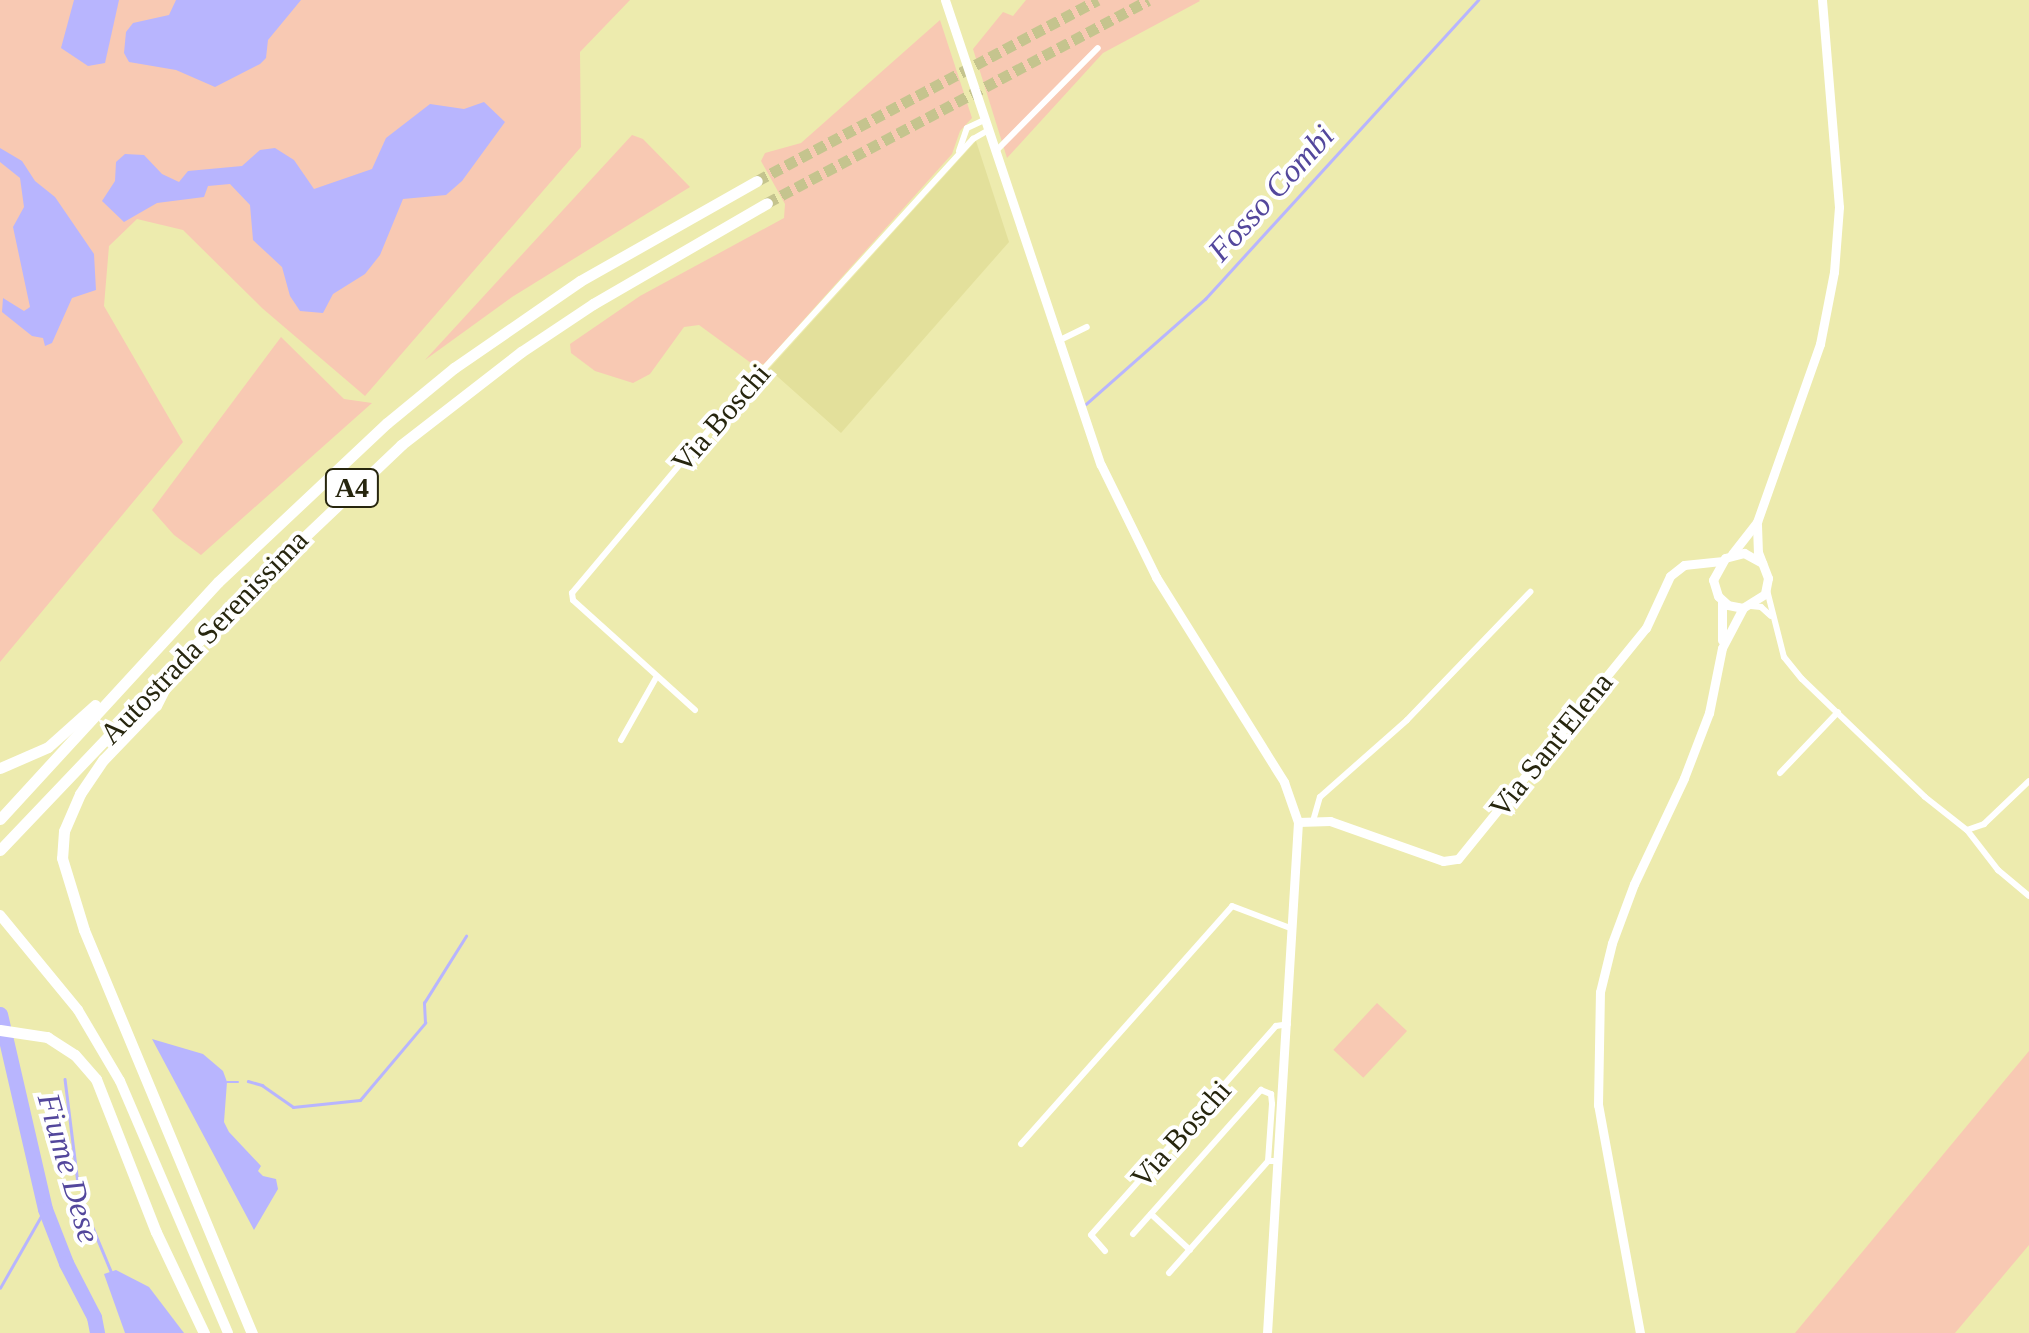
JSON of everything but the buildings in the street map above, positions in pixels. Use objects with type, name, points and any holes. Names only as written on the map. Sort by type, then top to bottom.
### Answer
[{"type":"highway","name":"Autostrada Serenissima","points":[[0,819],[160,645],[326,476],[454,368],[580,281],[757,181]]},
{"type":"highway","name":"Autostrada Serenissima","points":[[0,850],[338,501],[464,394],[593,304],[767,203]]},
{"type":"highway","points":[[0,768],[48,747],[160,645]]},
{"type":"highway","points":[[178,663],[156,705],[103,760],[80,794],[64,831],[62,858],[84,930],[252,1333]]},
{"type":"highway","points":[[0,1030],[38,1034],[62,1044],[96,1078],[136,1186],[204,1333]]},
{"type":"main road","name":"Via Boschi","points":[[945,0],[1101,465],[1129,530],[1276,770],[1298,822],[1295,930],[1274,1161],[1267,1333]]},
{"type":"main road","points":[[1693,564],[1722,561],[1757,522],[1820,344],[1834,272],[1838,208],[1822,0]]},
{"type":"main road","points":[[1722,648],[1747,607],[1767,590],[1757,522]]},
{"type":"main road","points":[[1732,554],[1748,554],[1762,563]]},
{"type":"main road","points":[[1713,580],[1722,561]]},
{"type":"main road","points":[[1640,1333],[1598,1106],[1600,992],[1612,943],[1634,884],[1684,778],[1708,713],[1722,648],[1721,600],[1713,580],[1693,564]]},
{"type":"main road","name":"Via Sant'Elena","points":[[1313,821],[1330,822],[1443,862],[1458,859],[1646,628],[1670,576],[1693,564]]},
{"type":"main road","points":[[1721,600],[1747,607]]},
{"type":"main road","points":[[1298,822],[1313,821]]},
{"type":"main road","points":[[0,915],[78,1010],[138,1119],[228,1333]]},
{"type":"street","points":[[994,152],[1098,48]]},
{"type":"street","name":"Via Boschi","points":[[695,710],[574,600],[572,593],[691,449],[985,126]]},
{"type":"street","points":[[1058,341],[1087,327]]},
{"type":"street","points":[[1767,590],[1784,657],[1925,798],[1967,830],[1998,870],[2029,896]]},
{"type":"street","points":[[1313,821],[1320,797],[1406,720],[1530,592]]},
{"type":"street","points":[[1747,607],[1764,609],[1775,622]]},
{"type":"street","points":[[621,740],[656,678]]},
{"type":"street","points":[[1780,773],[1838,712]]},
{"type":"street","points":[[1967,830],[1984,824],[2029,781]]},
{"type":"street","points":[[1021,1144],[1232,906],[1295,930]]},
{"type":"street","name":"Via Boschi","points":[[1105,1252],[1091,1235],[1276,1026],[1288,1024]]},
{"type":"street","name":"Via Boschi","points":[[1133,1234],[1261,1090],[1271,1094],[1274,1161]]},
{"type":"street","points":[[1169,1273],[1274,1161]]},
{"type":"street","name":"Via Boschi","points":[[1151,1214],[1190,1250]]},
{"type":"shaded area","points":[[0,0],[630,0],[580,52],[581,147],[365,396],[262,308],[183,230],[137,219],[109,246],[104,306],[183,442],[0,662]]},
{"type":"shaded area","points":[[74,0],[119,0],[105,63],[88,66],[61,48]]},
{"type":"shaded area","points":[[176,0],[301,0],[268,40],[266,58],[215,87],[176,70],[129,62],[124,53],[126,32],[133,23],[169,15]]},
{"type":"shaded area","points":[[1026,0],[1200,1],[1103,53],[1007,158],[973,49],[1003,12],[1013,16]]},
{"type":"shaded area","points":[[940,20],[972,118],[960,131],[952,154],[764,364],[751,363],[699,325],[684,327],[650,374],[633,383],[595,371],[571,353],[570,344],[640,296],[784,218],[785,204],[761,161],[765,153],[801,143]]},
{"type":"shaded area","points":[[484,102],[505,122],[462,181],[446,195],[403,199],[380,255],[365,274],[333,294],[323,313],[300,311],[290,296],[282,267],[253,240],[250,205],[230,184],[208,186],[204,197],[157,203],[124,222],[102,201],[115,181],[116,162],[125,154],[144,155],[162,174],[179,182],[188,171],[242,166],[260,150],[275,148],[294,160],[314,189],[372,169],[386,138],[430,104],[464,109]]},
{"type":"shaded area","points":[[632,135],[643,139],[690,187],[512,297],[425,360]]},
{"type":"shaded area","points":[[976,141],[1009,242],[841,433],[769,369]]},
{"type":"shaded area","points":[[0,148],[22,161],[35,181],[55,197],[94,254],[96,290],[72,298],[52,343],[45,346],[43,338],[32,336],[2,312],[3,298],[24,311],[30,307],[13,227],[24,207],[20,178],[0,162]]},
{"type":"shaded area","points":[[281,337],[344,399],[372,403],[201,555],[174,535],[152,510]]},
{"type":"shaded area","points":[[1377,1003],[1407,1031],[1363,1078],[1333,1050]]},
{"type":"shaded area","points":[[152,1039],[203,1054],[223,1071],[227,1082],[224,1122],[261,1166],[258,1171],[276,1179],[278,1189],[254,1230]]},
{"type":"shaded area","points":[[2029,1051],[2029,1245],[1955,1333],[1795,1333]]},
{"type":"shaded area","points":[[116,1270],[149,1287],[184,1333],[125,1333],[104,1274]]},
{"type":"waterway","name":"Fosso Combi","points":[[1086,404],[1205,299],[1478,0]]},
{"type":"waterway","points":[[248,1081],[262,1085],[293,1107],[360,1100],[425,1023],[424,1003],[466,936]]},
{"type":"waterway","name":"Fiume Dese","points":[[0,1014],[45,1209],[66,1263],[94,1317],[97,1333]]},
{"type":"waterway","points":[[65,1079],[78,1183]]},
{"type":"waterway","points":[[227,1082],[238,1082]]},
{"type":"waterway","points":[[81,1199],[111,1271]]},
{"type":"waterway","points":[[0,1288],[45,1209]]},
{"type":"tunnel","points":[[757,181],[1098,0]]},
{"type":"tunnel","points":[[767,203],[1148,0]]}]
